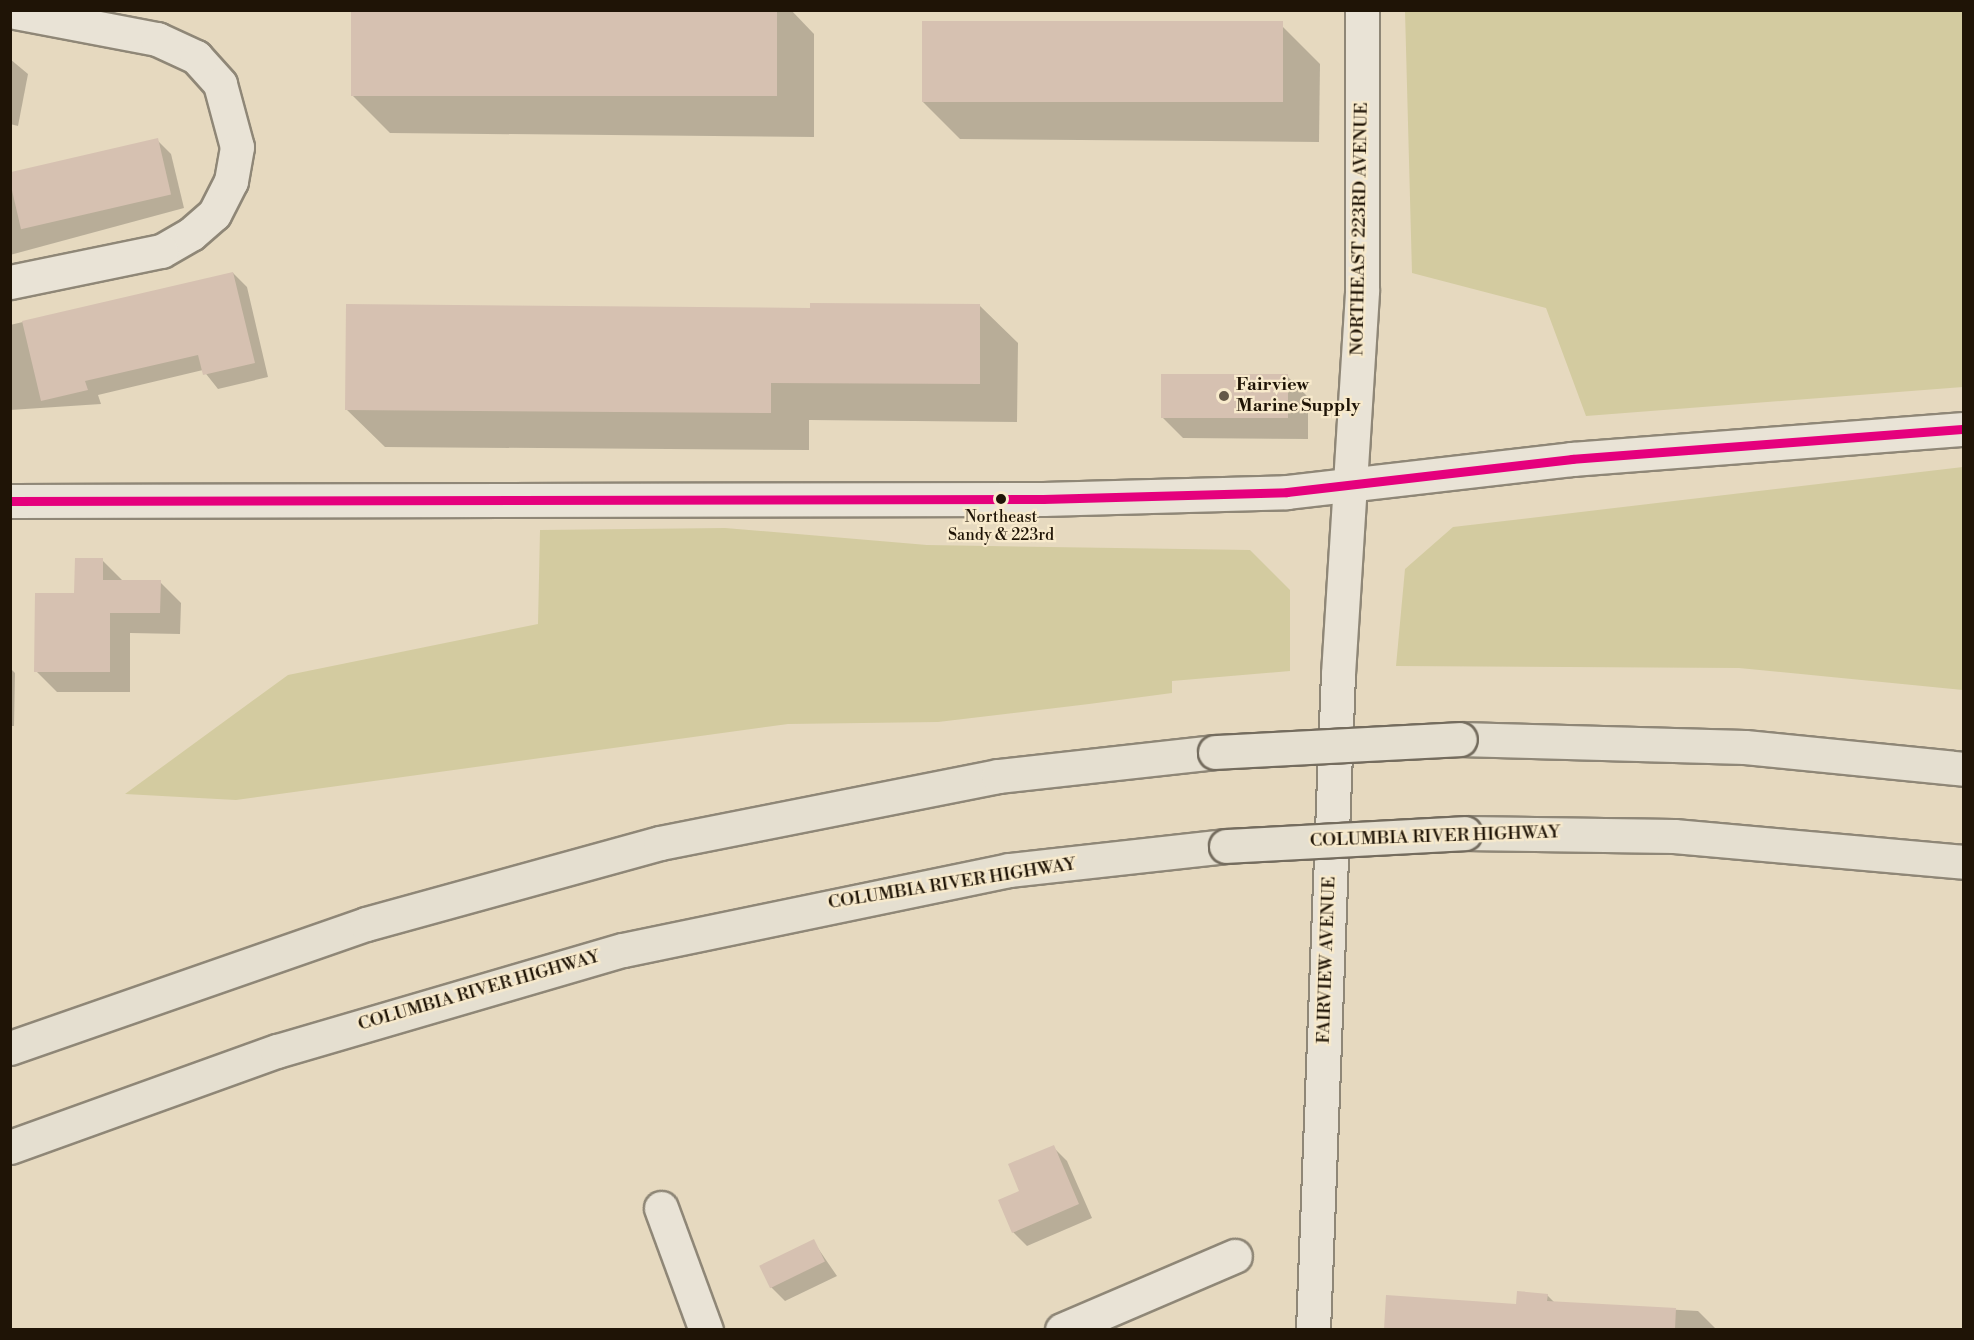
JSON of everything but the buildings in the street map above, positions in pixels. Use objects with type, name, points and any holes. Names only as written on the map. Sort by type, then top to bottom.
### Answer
[{"type":"highway","points":[[10,1048],[366,924],[660,843],[998,776],[1215,752],[1460,739],[1745,747],[1964,769]]},
{"type":"highway","name":"COLUMBIA RIVER HIGHWAY","points":[[10,1147],[277,1051],[623,950],[997,872],[1227,846],[1465,832],[1674,836],[1964,862]]},
{"type":"main road","points":[[10,10],[157,39],[196,57],[220,84],[237,147],[231,181],[214,214],[191,234],[161,251],[10,282]]},
{"type":"main road","name":"NORTHEAST 223RD AVENUE","points":[[1350,484],[1362,290],[1362,10]]},
{"type":"main road","points":[[10,501],[1043,499],[1287,492],[1572,459],[1964,429]]},
{"type":"main road","name":"FAIRVIEW AVENUE","points":[[1313,1329],[1350,484]]},
{"type":"main road","points":[[661,1208],[706,1329]]},
{"type":"main road","points":[[1062,1329],[1235,1256]]},
{"type":"shaded area","points":[[1405,11],[1963,11],[1963,387],[1586,416],[1546,308],[1412,273]]},
{"type":"shaded area","points":[[1963,467],[1963,690],[1739,668],[1396,666],[1405,569],[1453,527]]},
{"type":"shaded area","points":[[725,528],[927,545],[1250,550],[1290,590],[1290,671],[1172,681],[1172,693],[938,722],[788,724],[236,800],[125,794],[288,675],[538,624],[540,530]]},
{"type":"transit line","points":[[10,501],[1043,499],[1287,492],[1572,459],[1964,429]]},
{"type":"place","name":"Fairview Marine Supply","points":[[1224,396]]},
{"type":"place","name":"Northeast Sandy & 223rd","points":[[1001,499]]}]
